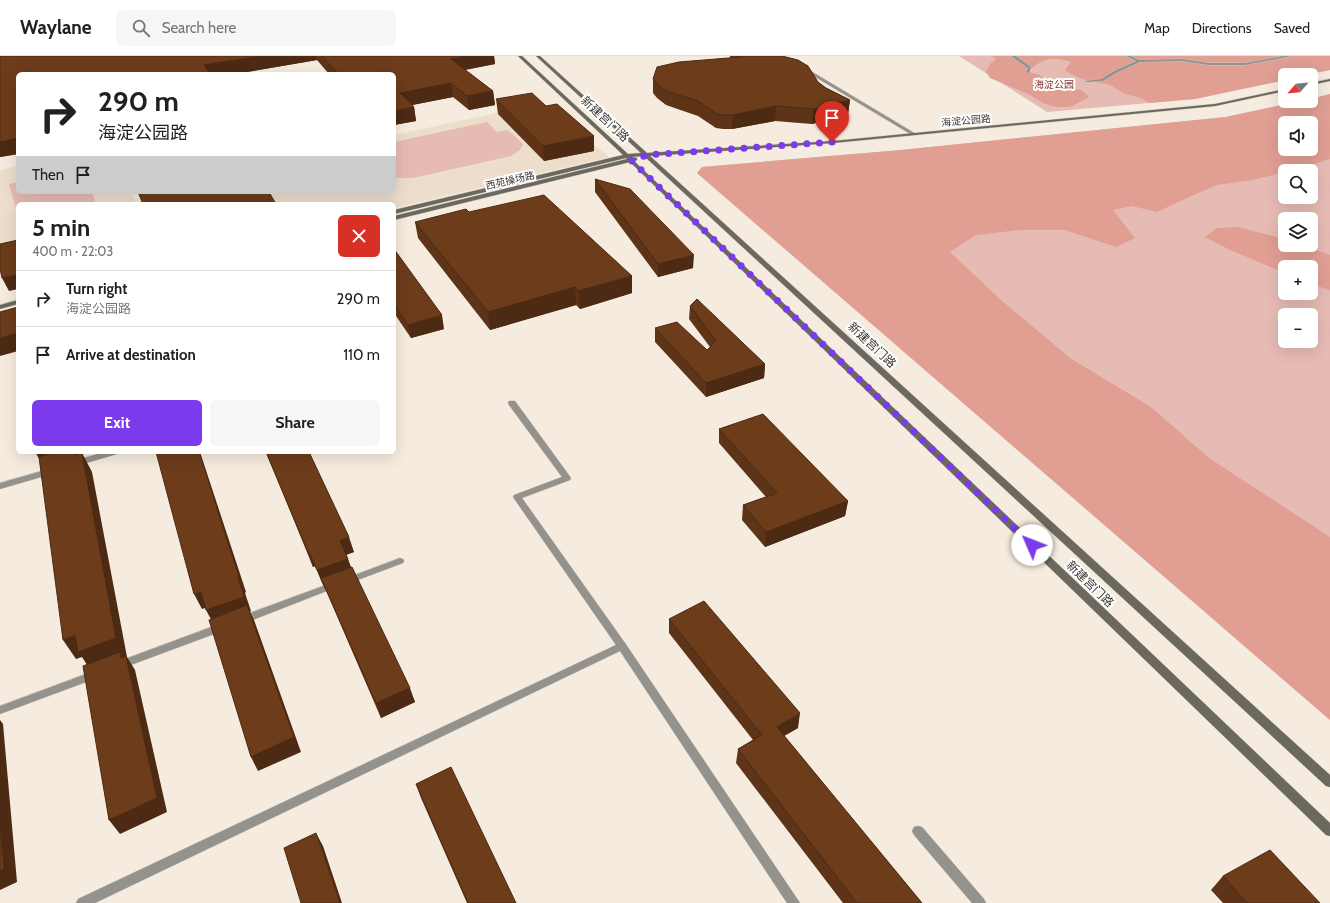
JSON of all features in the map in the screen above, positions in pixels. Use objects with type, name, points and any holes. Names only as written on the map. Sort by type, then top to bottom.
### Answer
[{"type":"street","name":"新建宫门路","points":[[520,56],[629,158],[1330,831]]},
{"type":"street","name":"新建宫门路","points":[[538,56],[1330,782]]},
{"type":"street","points":[[1013,56],[1030,68],[1028,72]]},
{"type":"street","points":[[1128,56],[1139,61]]},
{"type":"street","points":[[1087,81],[1102,80],[1139,61],[1182,60],[1209,64],[1245,64],[1290,56]]},
{"type":"street","points":[[797,64],[914,134]]},
{"type":"street","points":[[1318,83],[1330,80]]},
{"type":"street","name":"海淀公园路","points":[[629,158],[647,155],[832,142],[1215,105],[1278,92]]},
{"type":"street","name":"西苑操场路","points":[[396,212],[629,158]]},
{"type":"street","name":"西苑操场路","points":[[396,217],[629,158]]},
{"type":"street","points":[[0,307],[16,303]]},
{"type":"street","points":[[0,312],[16,308]]},
{"type":"street","points":[[512,403],[567,478],[517,497],[622,646],[794,903]]},
{"type":"street","points":[[0,486],[107,454]]},
{"type":"street","points":[[0,710],[400,560]]},
{"type":"street","points":[[82,903],[622,646]]},
{"type":"street","points":[[918,831],[980,903]]},
{"type":"shaded area","name":"海淀公园","points":[[992,56],[1330,56],[1330,70],[1318,72],[1318,68],[1278,68],[1278,81],[1195,99],[1149,103],[1140,98],[1123,93],[1107,84],[1085,80],[1075,76],[1065,70],[1071,62],[1053,59],[1043,61],[1028,72],[1040,75],[1046,84],[1082,90],[1089,97],[1070,107],[1057,107],[1045,104],[1028,94],[990,78],[986,72],[990,64],[996,59]]},
{"type":"shaded area","points":[[1330,94],[1330,159],[1314,164],[1278,164],[1278,174],[1253,180],[1217,185],[1157,212],[1132,206],[1113,210],[1135,238],[1116,247],[1065,230],[1021,230],[976,235],[950,252],[1001,300],[1070,358],[1151,407],[1209,458],[1330,537],[1330,720],[697,173],[702,167],[901,150],[1226,117],[1278,106],[1278,108],[1318,108],[1318,97]]},
{"type":"shaded area","points":[[544,103],[609,157],[396,208],[396,202],[275,202],[270,194],[396,194],[396,135]]},
{"type":"shaded area","points":[[16,166],[16,194],[132,194],[135,202],[16,202],[16,258],[0,262],[0,170]]},
{"type":"shaded area","points":[[1238,227],[1278,237],[1278,252],[1318,252],[1318,251],[1330,255],[1330,290],[1318,286],[1318,260],[1278,260],[1278,270],[1230,250],[1205,237],[1217,228]]},
{"type":"green space","name":"海淀公园","points":[[959,56],[1330,56],[1330,70],[1318,72],[1318,68],[1278,68],[1278,81],[1195,99],[1047,112]]},
{"type":"green space","points":[[1330,94],[1330,720],[697,173],[702,167],[901,150],[1226,117],[1278,106],[1278,108],[1318,108],[1318,97]]},
{"type":"green space","points":[[487,122],[497,132],[508,130],[523,144],[520,150],[511,156],[413,178],[396,178],[396,142]]},
{"type":"green space","points":[[16,182],[16,194],[93,194],[95,202],[16,202],[16,209],[9,184]]},
{"type":"building","points":[[0,56],[261,56],[204,65],[209,72],[16,72],[16,138],[0,142]]},
{"type":"building","points":[[322,56],[467,56],[451,59],[493,91],[467,96],[451,83],[400,93],[414,107],[396,111],[396,72],[336,72]]},
{"type":"building","points":[[739,56],[782,56],[798,60],[808,66],[818,82],[826,88],[850,100],[814,109],[776,106],[733,115],[724,115],[717,114],[698,101],[666,91],[653,79],[657,67],[679,62],[741,57]]},
{"type":"building","points":[[532,93],[546,106],[557,104],[594,136],[543,146],[496,99]]},
{"type":"building","points":[[595,179],[630,189],[694,255],[658,264]]},
{"type":"building","points":[[139,194],[270,194],[275,202],[142,202]]},
{"type":"building","points":[[544,195],[632,276],[578,291],[575,287],[488,312],[415,222],[466,209],[469,212]]},
{"type":"building","points":[[16,240],[16,274],[2,278],[0,269],[0,244]]},
{"type":"building","points":[[396,252],[442,315],[408,325],[396,307]]},
{"type":"building","points":[[697,299],[765,364],[706,383],[655,328],[677,322],[707,350],[716,341],[690,306]]},
{"type":"building","points":[[16,308],[16,333],[0,338],[0,312]]},
{"type":"building","points":[[763,414],[848,501],[766,532],[743,505],[777,493],[719,429]]},
{"type":"building","points":[[49,454],[82,454],[116,638],[78,652],[75,635],[63,640],[39,457]]},
{"type":"building","points":[[157,454],[200,454],[244,597],[206,610],[201,592],[194,594]]},
{"type":"building","points":[[267,454],[310,454],[349,537],[340,541],[348,559],[317,570]]},
{"type":"building","points":[[352,567],[410,688],[376,703],[321,578]]},
{"type":"building","points":[[704,601],[800,713],[777,727],[922,903],[857,903],[738,749],[762,735],[669,619]]},
{"type":"building","points":[[247,605],[294,737],[251,757],[209,620]]},
{"type":"building","points":[[120,652],[121,658],[126,656],[157,798],[109,820],[83,666]]},
{"type":"building","points":[[451,767],[516,903],[468,903],[416,784]]},
{"type":"building","points":[[0,822],[4,869],[0,871]]},
{"type":"building","points":[[316,833],[340,903],[301,903],[284,848]]},
{"type":"building","points":[[1270,850],[1320,903],[1247,903],[1223,876]]},
{"type":"route","points":[[832,142],[647,155],[632,161],[1032,545]]}]
